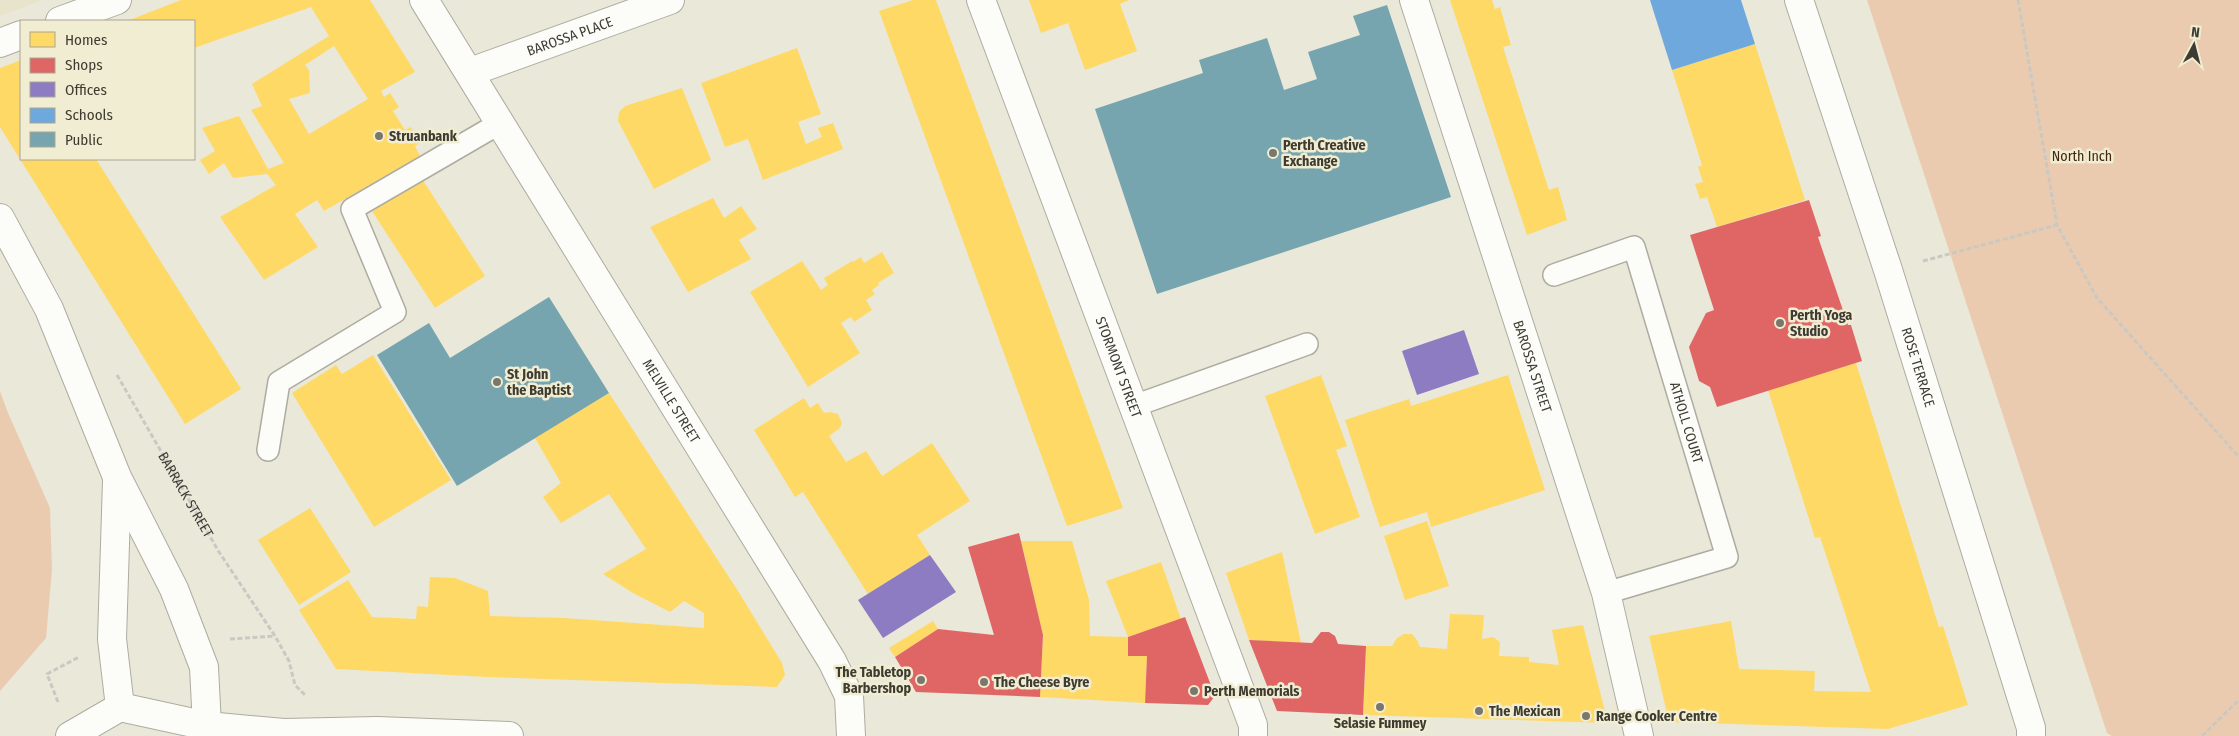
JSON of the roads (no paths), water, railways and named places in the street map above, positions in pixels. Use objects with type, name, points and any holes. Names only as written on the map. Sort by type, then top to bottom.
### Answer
[{"type":"street","points":[[63,20],[118,0]]},
{"type":"street","name":"MELVILLE STREET","points":[[424,0],[832,661],[849,696],[851,736]]},
{"type":"street","name":"BAROSSA PLACE","points":[[470,72],[670,0]]},
{"type":"street","name":"STORMONT STREET","points":[[981,0],[1253,725],[1253,736]]},
{"type":"street","name":"BAROSSA STREET","points":[[1414,0],[1606,593],[1638,736]]},
{"type":"street","name":"ROSE TERRACE","points":[[1799,0],[1888,270],[2028,719],[2031,736]]},
{"type":"street","points":[[0,43],[20,35]]},
{"type":"street","points":[[0,218],[49,309],[117,477],[174,589],[204,667],[203,731]]},
{"type":"street","points":[[117,477],[112,639],[120,706]]},
{"type":"street","points":[[70,736],[120,706],[203,731],[509,736]]},
{"type":"lane","points":[[268,450],[279,382],[395,312],[352,209],[500,123]]},
{"type":"lane","name":"ATHOLL COURT","points":[[1554,275],[1634,247],[1727,557],[1606,593]]},
{"type":"lane","points":[[1134,406],[1307,344]]},
{"type":"place","name":"Struanbank","points":[[379,136]]},
{"type":"place","name":"Perth Creative Exchange","points":[[1273,153]]},
{"type":"place","name":"Perth Yoga Studio","points":[[1780,323]]},
{"type":"place","name":"St John the Baptist","points":[[497,382]]},
{"type":"place","name":"The Tabletop Barbershop","points":[[921,680]]},
{"type":"place","name":"The Cheese Byre","points":[[984,682]]},
{"type":"place","name":"Perth Memorials","points":[[1194,691]]},
{"type":"place","name":"Selasie Fummey","points":[[1380,707]]},
{"type":"place","name":"The Mexican","points":[[1479,711]]},
{"type":"place","name":"Range Cooker Centre","points":[[1586,716]]},
{"type":"park label","name":"North Inch","points":[[2082,156]]}]
